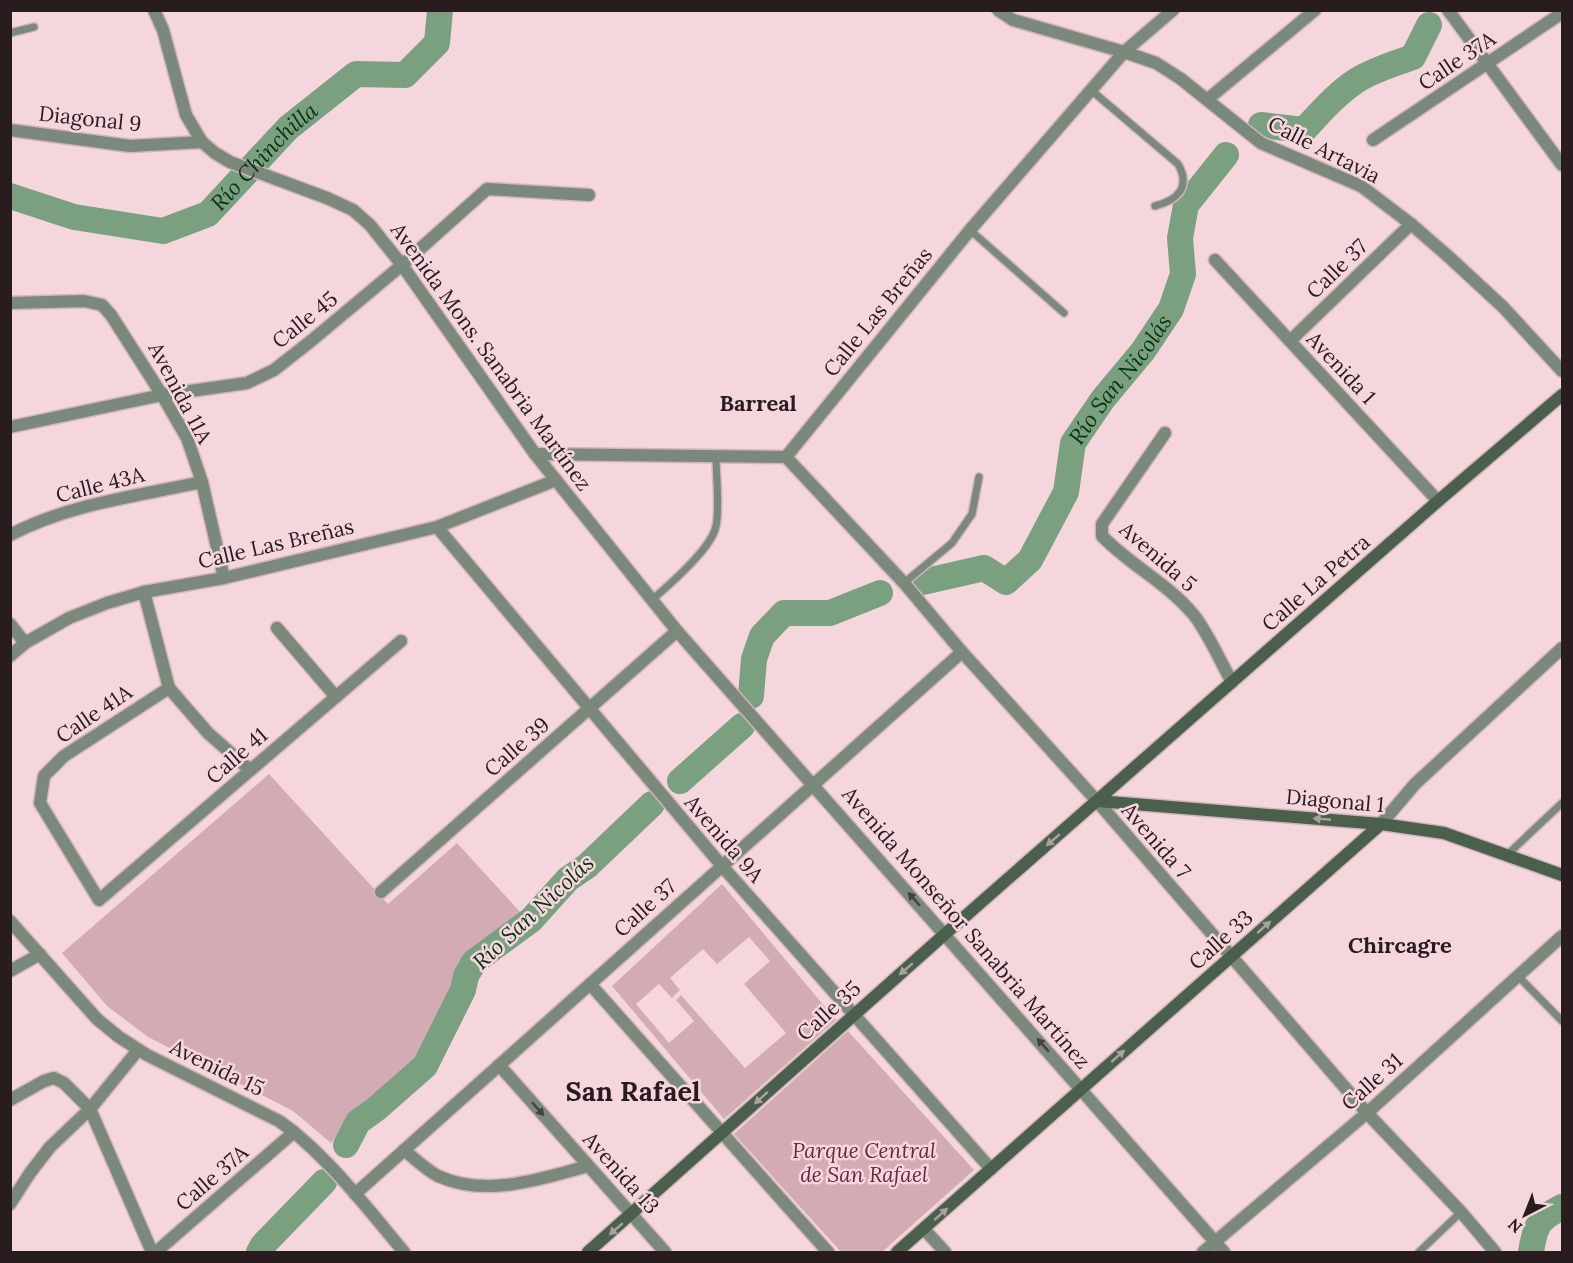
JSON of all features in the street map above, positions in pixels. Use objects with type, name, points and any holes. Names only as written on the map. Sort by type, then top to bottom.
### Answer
[{"type":"main road","name":"Calle La Petra","points":[[1096,801],[1438,501],[1563,395]]},
{"type":"main road","name":"Diagonal 1","points":[[1096,801],[1381,824],[1444,832],[1563,875]]},
{"type":"main road","name":"Calle 35","points":[[588,1252],[1096,801]]},
{"type":"main road","name":"Calle 33","points":[[897,1252],[1381,824]]},
{"type":"street","points":[[154,10],[163,30],[186,115],[202,142]]},
{"type":"street","name":"Calle Artavia","points":[[998,10],[1013,20],[1156,63],[1208,99],[1261,143],[1361,186],[1411,224],[1503,307],[1563,371]]},
{"type":"street","name":"Calle Las Breñas","points":[[786,457],[970,230],[1091,90],[1124,52],[1173,10]]},
{"type":"street","points":[[1208,99],[1315,10]]},
{"type":"street","points":[[1448,10],[1563,165]]},
{"type":"street","name":"Calle 37A","points":[[1372,140],[1563,13]]},
{"type":"street","name":"Diagonal 9","points":[[10,130],[130,146],[202,142]]},
{"type":"street","name":"Avenida Mons. Sanabria Martínez","points":[[202,142],[230,162],[353,210],[370,225],[402,265],[535,454],[677,631]]},
{"type":"street","name":"Calle 45","points":[[10,427],[162,395],[247,383],[274,370],[402,265],[487,189],[589,195]]},
{"type":"street","name":"Calle 37","points":[[1290,341],[1411,224]]},
{"type":"street","name":"Avenida 1","points":[[1215,260],[1438,501]]},
{"type":"street","name":"Avenida 11A","points":[[10,303],[84,301],[102,305],[123,330],[187,438],[202,482],[224,578]]},
{"type":"street","name":"Avenida 5","points":[[1165,433],[1101,524],[1102,536],[1114,548],[1164,586],[1194,615],[1232,682]]},
{"type":"street","points":[[535,454],[786,457]]},
{"type":"street","name":"Avenida 7","points":[[786,457],[904,583],[1367,1113],[1461,1212],[1495,1252]]},
{"type":"street","name":"Calle Las Breñas","points":[[10,656],[25,643],[69,618],[107,603],[144,592],[224,578],[436,527],[556,480]]},
{"type":"street","name":"Calle 43A","points":[[10,535],[77,508],[202,482]]},
{"type":"street","name":"Avenida 9A","points":[[436,527],[722,866],[991,1169]]},
{"type":"street","points":[[144,592],[169,688],[208,733],[250,770]]},
{"type":"street","points":[[10,624],[25,643]]},
{"type":"street","points":[[278,628],[336,697]]},
{"type":"street","name":"Calle 39","points":[[381,892],[677,631]]},
{"type":"street","name":"Avenida Monseñor Sanabria Martínez","points":[[677,631],[1224,1252]]},
{"type":"street","name":"Calle 41","points":[[99,900],[401,640]]},
{"type":"street","name":"Calle 33","points":[[1381,824],[1415,784],[1563,648]]},
{"type":"street","name":"Calle 37","points":[[355,1194],[962,652]]},
{"type":"street","name":"Calle 41A","points":[[99,900],[40,803],[44,776],[64,756],[169,688]]},
{"type":"street","name":"Avenida 15","points":[[10,921],[97,1019],[138,1050],[279,1121],[294,1132],[355,1194],[404,1252]]},
{"type":"street","name":"Calle 31","points":[[1203,1252],[1367,1113],[1563,936]]},
{"type":"street","points":[[10,971],[40,954]]},
{"type":"street","points":[[590,984],[828,1252]]},
{"type":"street","points":[[10,1204],[50,1147],[90,1109],[138,1050]]},
{"type":"street","name":"Avenida 13","points":[[499,1065],[665,1252]]},
{"type":"street","points":[[10,1100],[54,1078],[64,1083],[90,1109],[154,1252]]},
{"type":"street","name":"Calle 37A","points":[[154,1252],[294,1132]]},
{"type":"street","points":[[404,1150],[437,1175],[472,1186],[504,1186],[537,1180],[588,1166]]},
{"type":"street","points":[[924,1229],[945,1252]]},
{"type":"lane","points":[[10,33],[34,27]]},
{"type":"lane","points":[[1091,90],[1178,164],[1183,172],[1184,184],[1177,196],[1155,206]]},
{"type":"lane","points":[[970,230],[1064,313]]},
{"type":"lane","points":[[652,600],[695,558],[713,536],[717,525],[716,456]]},
{"type":"lane","points":[[904,583],[952,543],[972,514],[979,477]]},
{"type":"lane","points":[[1507,855],[1563,803]]},
{"type":"lane","points":[[1518,976],[1563,1021]]},
{"type":"lane","points":[[1419,1252],[1461,1212]]},
{"type":"green space","points":[[269,774],[388,904],[457,843],[521,913],[460,964],[447,1013],[419,1058],[368,1102],[331,1143],[293,1111],[148,1037],[107,1006],[62,953]]},
{"type":"green space","points":[[722,884],[836,1020],[724,1119],[612,986]],"holes":[[[749,937],[770,961],[744,984],[786,1033],[745,1068],[681,995],[676,1000],[694,1021],[669,1043],[636,1004],[659,984],[672,998],[680,990],[670,978],[703,949],[717,964]]]},
{"type":"green space","name":"Parque Central de San Rafael","points":[[848,1031],[974,1170],[882,1252],[841,1252],[734,1134]]},
{"type":"waterway","name":"Río Chinchilla","points":[[10,196],[74,217],[163,231],[208,214],[288,128],[356,74],[405,75],[437,43],[440,10]]},
{"type":"waterway","name":"Río San Nicolás","points":[[1261,125],[1304,130],[1335,98],[1356,81],[1376,70],[1413,57],[1429,25]]},
{"type":"waterway","name":"Río San Nicolás","points":[[918,583],[984,568],[1006,582],[1030,560],[1066,492],[1073,443],[1103,399],[1143,351],[1171,309],[1183,274],[1180,238],[1186,205],[1226,155]]},
{"type":"waterway","name":"Río San Nicolás","points":[[751,696],[754,659],[762,636],[784,613],[830,613],[880,593]]},
{"type":"waterway","name":"Río San Nicolás","points":[[680,781],[742,726]]},
{"type":"waterway","name":"Río San Nicolás","points":[[346,1145],[358,1122],[425,1066],[463,990],[466,976],[474,962],[531,920],[568,879],[587,866],[652,804]]},
{"type":"waterway","name":"Río San Nicolás","points":[[259,1252],[263,1245],[324,1182]]},
{"type":"waterway","points":[[1531,1252],[1539,1224],[1548,1215],[1562,1207]]},
{"type":"district","name":"Barreal","points":[[758,403]]},
{"type":"district","name":"Chircagre","points":[[1400,945]]},
{"type":"district","name":"San Rafael","points":[[633,1092]]}]
